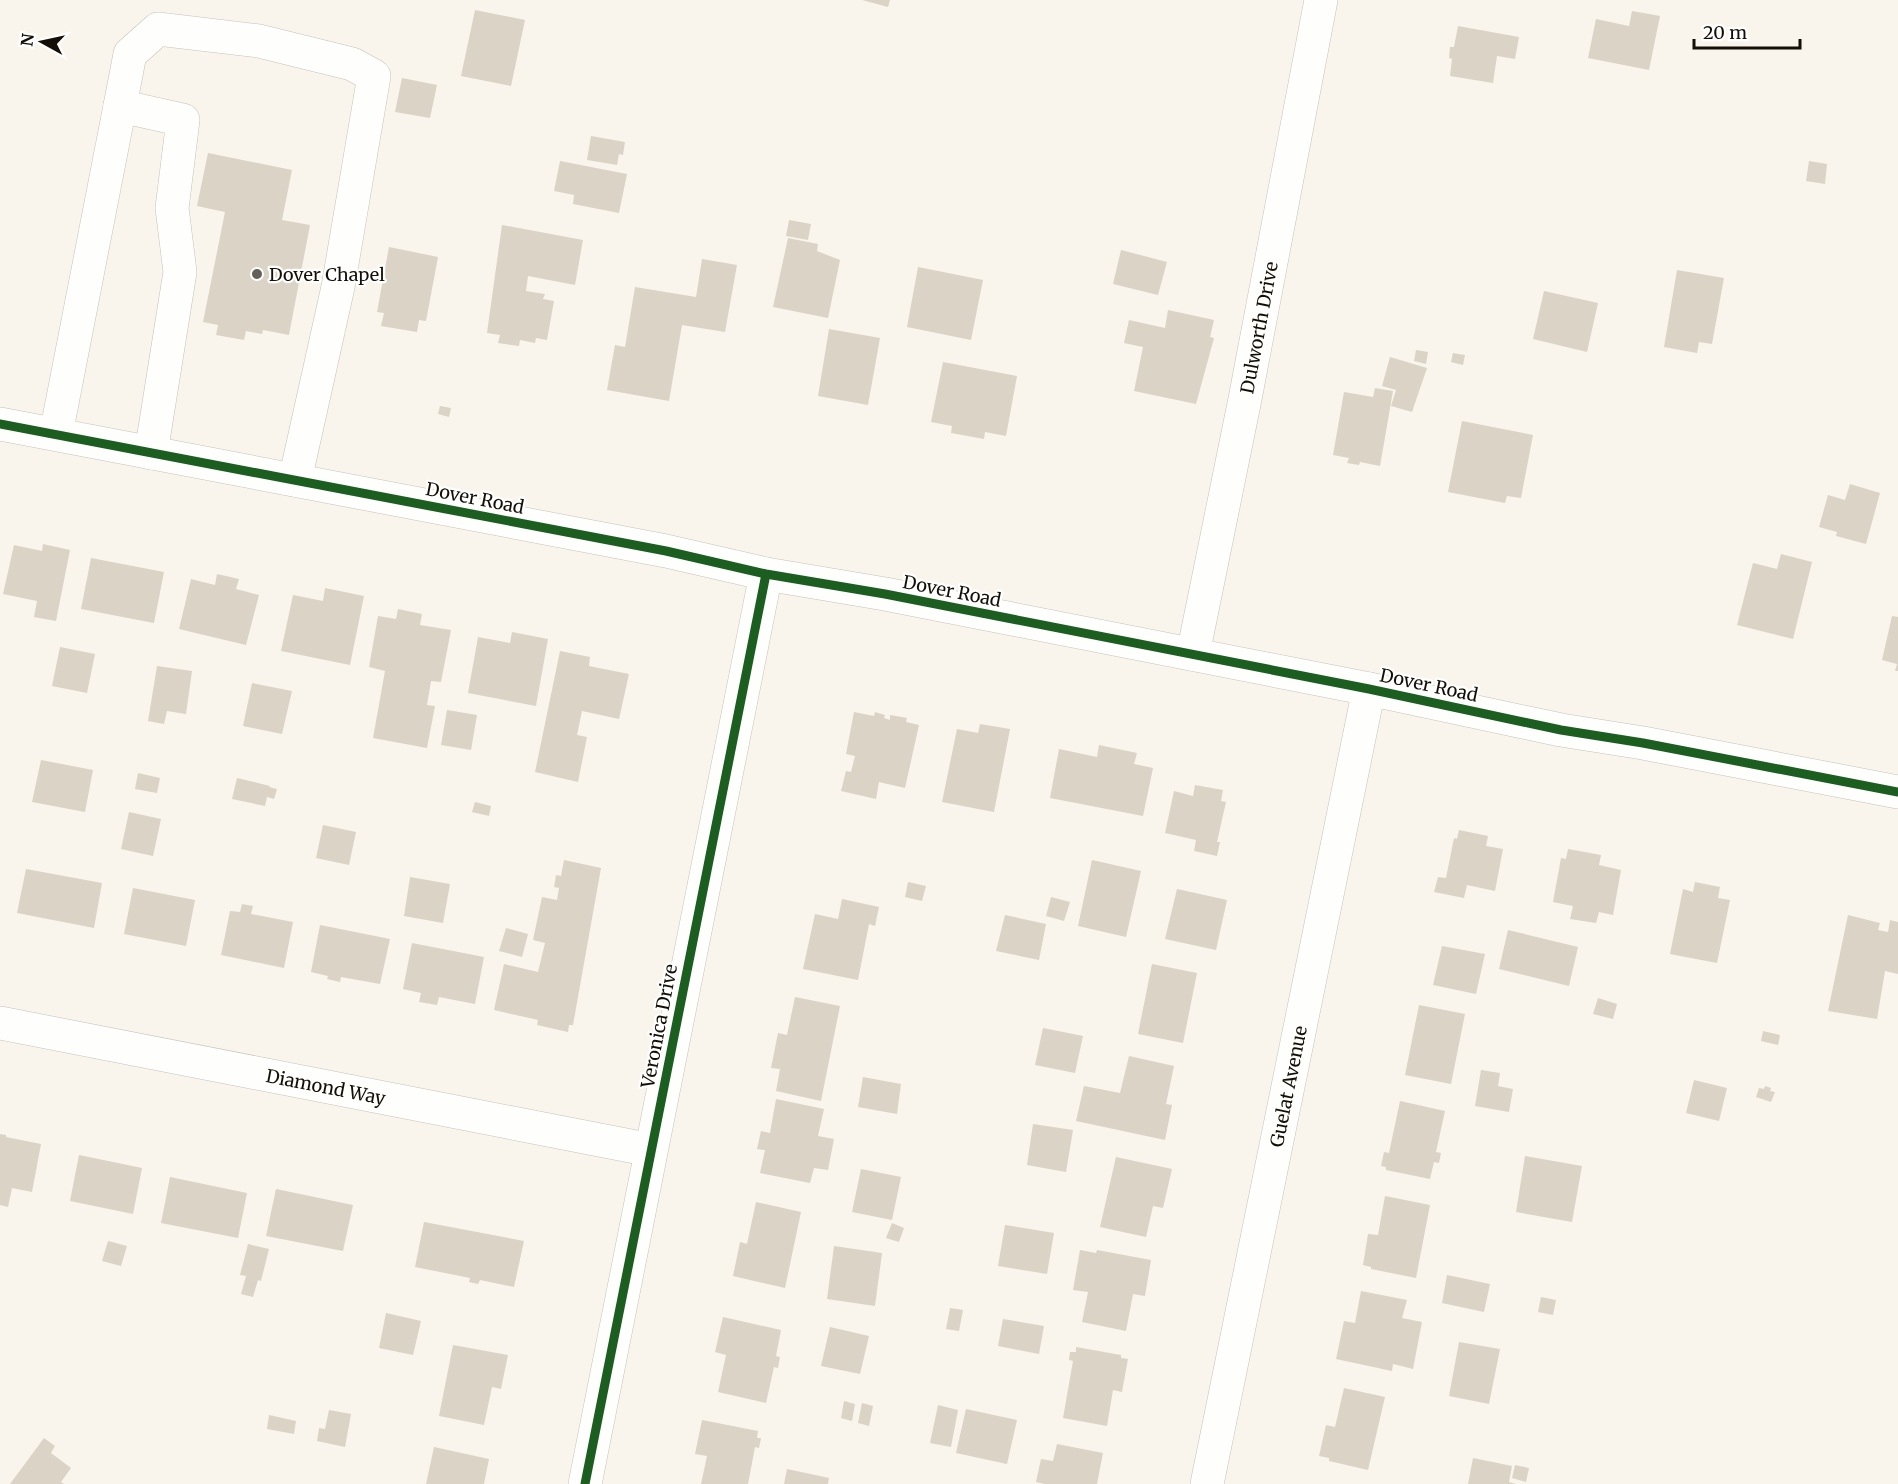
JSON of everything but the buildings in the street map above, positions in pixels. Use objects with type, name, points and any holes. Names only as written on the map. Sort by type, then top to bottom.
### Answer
[{"type":"street","name":"Dulworth Drive","points":[[1193,654],[1322,0]]},
{"type":"street","points":[[56,434],[130,54],[158,29],[260,41],[352,64],[374,76],[338,286],[295,480]]},
{"type":"street","points":[[120,106],[183,120],[172,208],[180,272],[151,453]]},
{"type":"street","name":"Dover Road","points":[[0,424],[666,551],[766,574],[885,594],[1193,654],[1561,730],[1643,743],[1898,792]]},
{"type":"street","name":"Veronica Drive","points":[[585,1484],[766,574]]},
{"type":"street","name":"Guelat Avenue","points":[[1207,1484],[1369,689]]},
{"type":"street","name":"Diamond Way","points":[[0,1023],[651,1150]]},
{"type":"cycle path","points":[[0,424],[666,551],[766,574],[885,594],[1369,689],[1561,730],[1643,743],[1898,792]]},
{"type":"cycle path","points":[[585,1484],[766,574]]},
{"type":"place","name":"Dover Chapel","points":[[257,274]]}]
